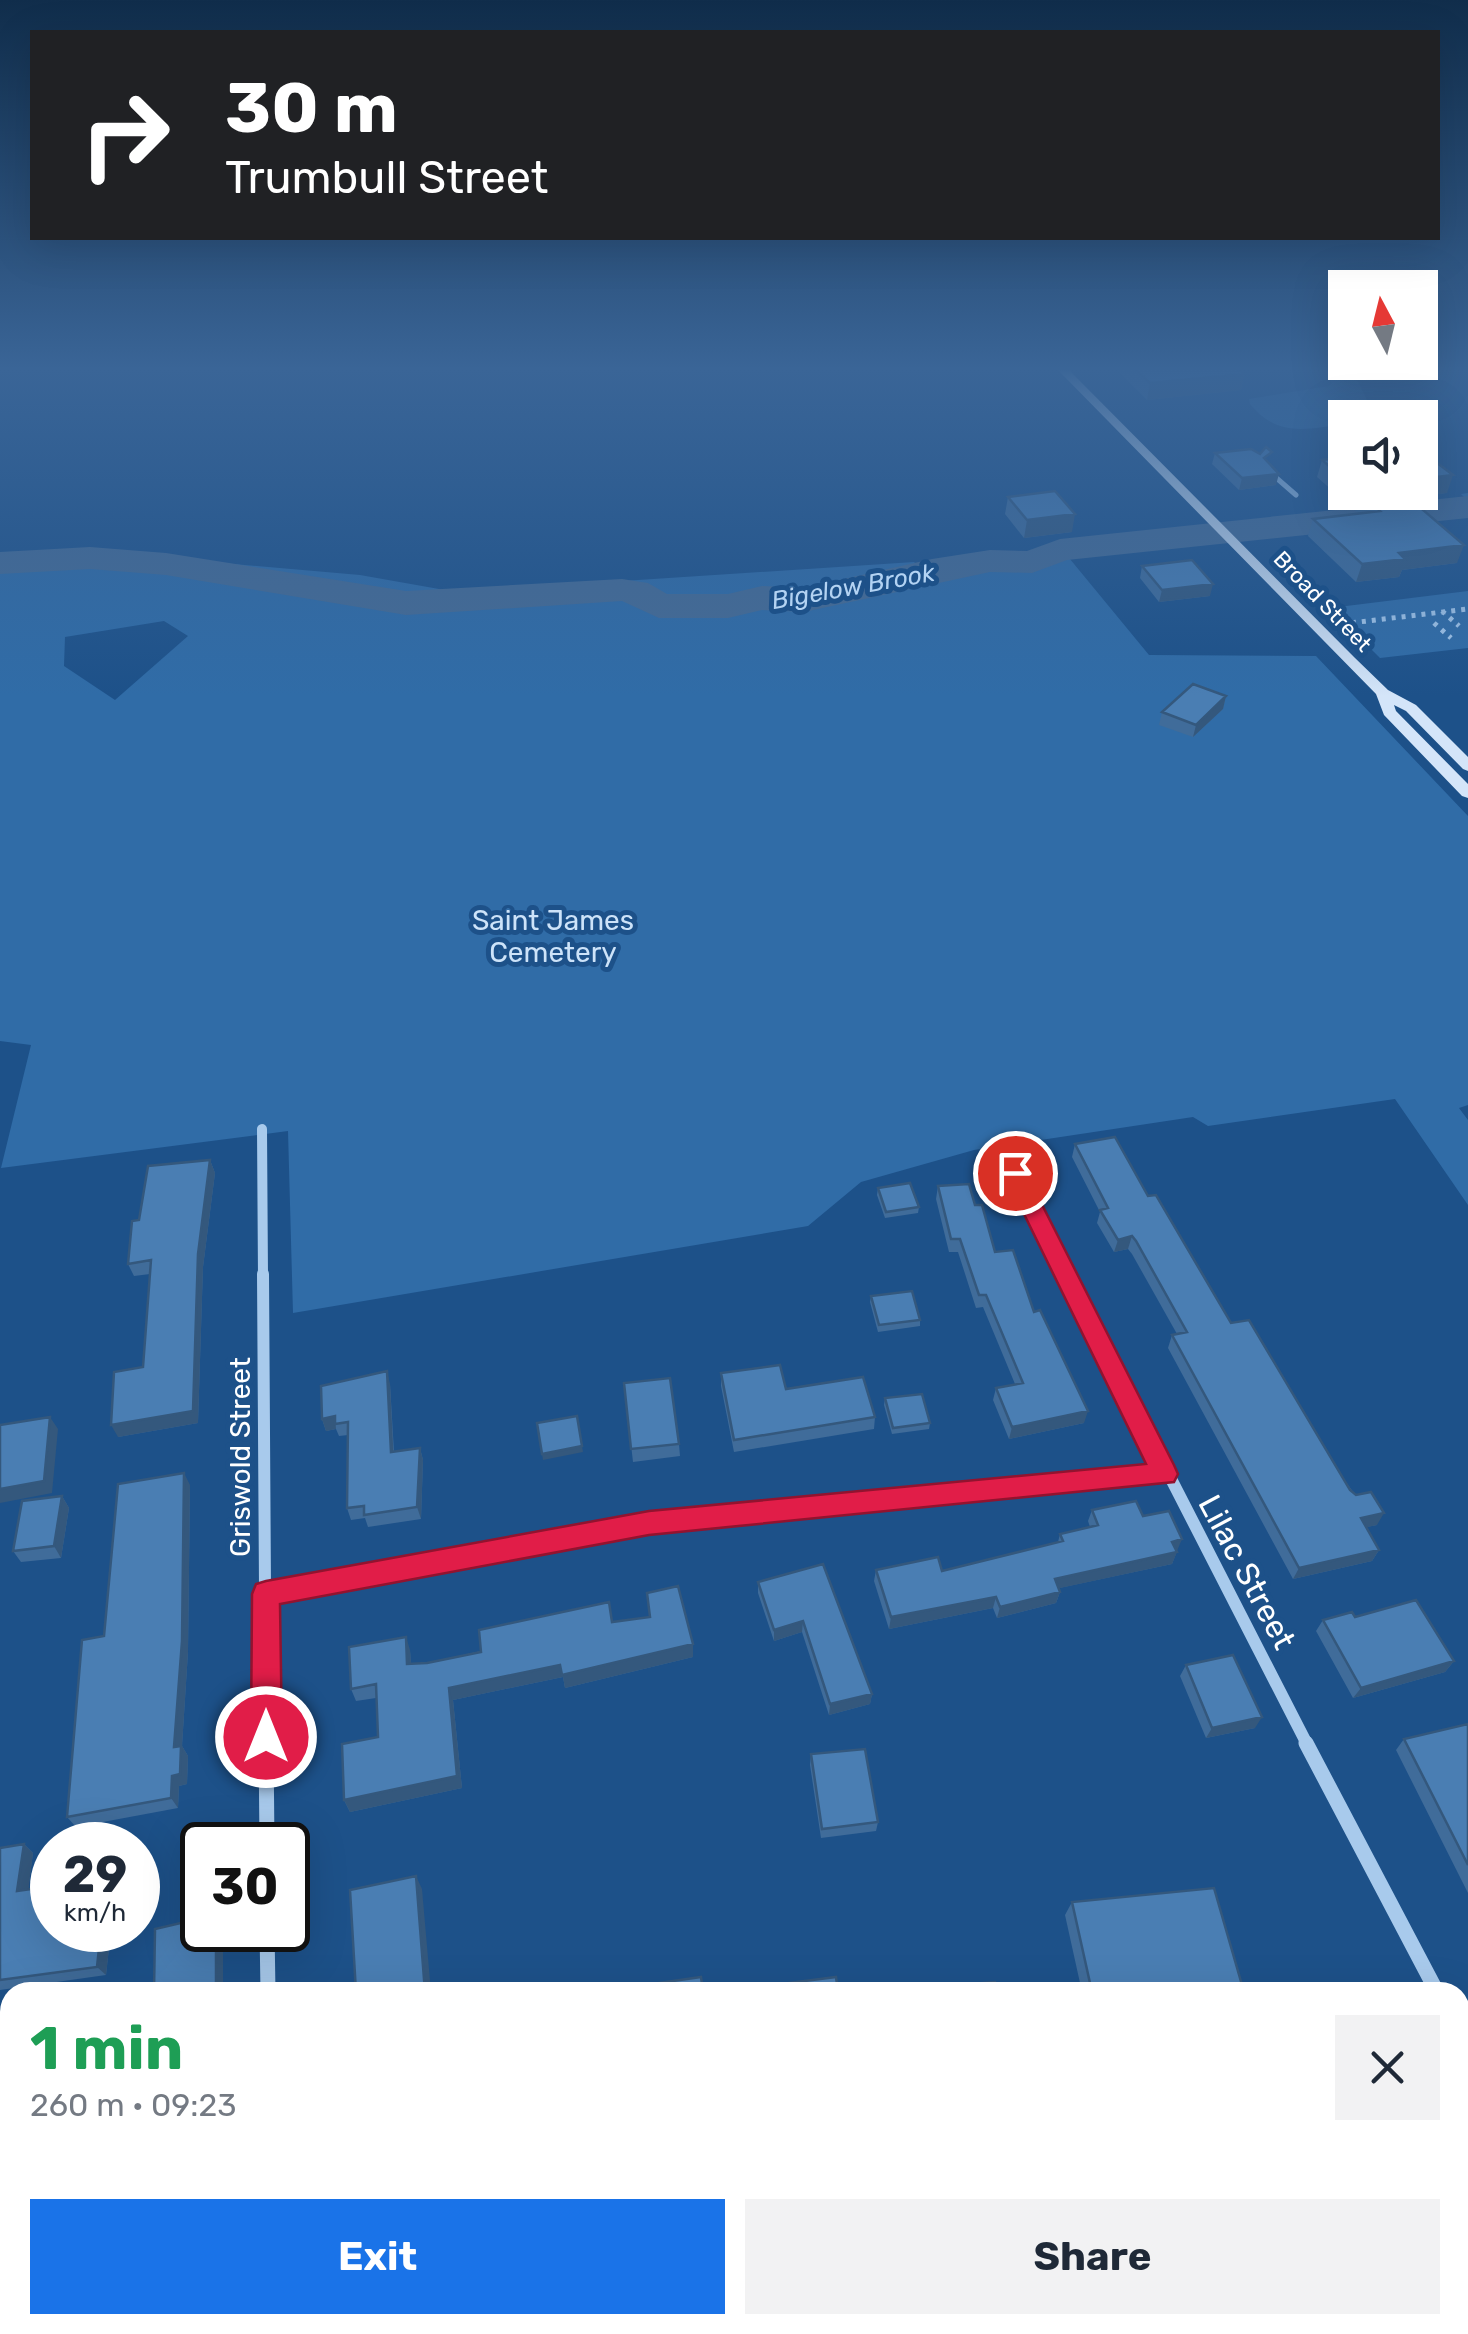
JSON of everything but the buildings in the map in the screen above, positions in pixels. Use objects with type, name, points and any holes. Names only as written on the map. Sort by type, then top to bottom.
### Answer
[{"type":"main road","name":"Broad Street","points":[[1171,478],[1383,694],[1411,708],[1468,766]]},
{"type":"main road","name":"Broad Street","points":[[1383,694],[1389,712],[1468,794]]},
{"type":"street","name":"Griswold Street","points":[[262,1129],[267,1822]]},
{"type":"street","name":"Lilac Street","points":[[1015,1173],[1164,1474],[1433,1982]]},
{"type":"street","points":[[266,1594],[649,1523],[1164,1474]]},
{"type":"street","points":[[268,1952],[268,1982]]},
{"type":"lane","points":[[1278,478],[1296,495]]},
{"type":"path","points":[[1342,624],[1468,609]]},
{"type":"path","points":[[1442,611],[1459,626]]},
{"type":"path","points":[[1434,623],[1451,638]]},
{"type":"green space","points":[[1468,493],[1468,515],[1291,533],[1263,520],[1360,510],[1438,510],[1438,502],[1466,499],[1461,494]]},
{"type":"green space","name":"Saint James Cemetery","points":[[85,551],[360,575],[456,592],[914,562],[925,571],[1065,553],[1149,655],[1316,656],[1468,816],[1468,1105],[1459,1108],[1468,1120],[1468,1205],[1395,1099],[1208,1126],[1193,1117],[974,1150],[861,1182],[808,1226],[293,1313],[288,1131],[1,1168],[31,1045],[0,1041],[0,552]],"holes":[[[164,621],[188,636],[115,700],[64,666],[65,637]]]},
{"type":"green space","points":[[1468,591],[1468,648],[1380,658],[1330,608]]},
{"type":"waterway","name":"Bigelow Brook","points":[[0,563],[90,558],[166,564],[406,603],[622,590],[634,591],[659,606],[728,606],[762,598],[804,600],[932,570],[990,561],[1032,562],[1060,550],[1468,507]]},
{"type":"route","points":[[266,1737],[266,1594],[649,1523],[1164,1474],[1015,1173]]}]
